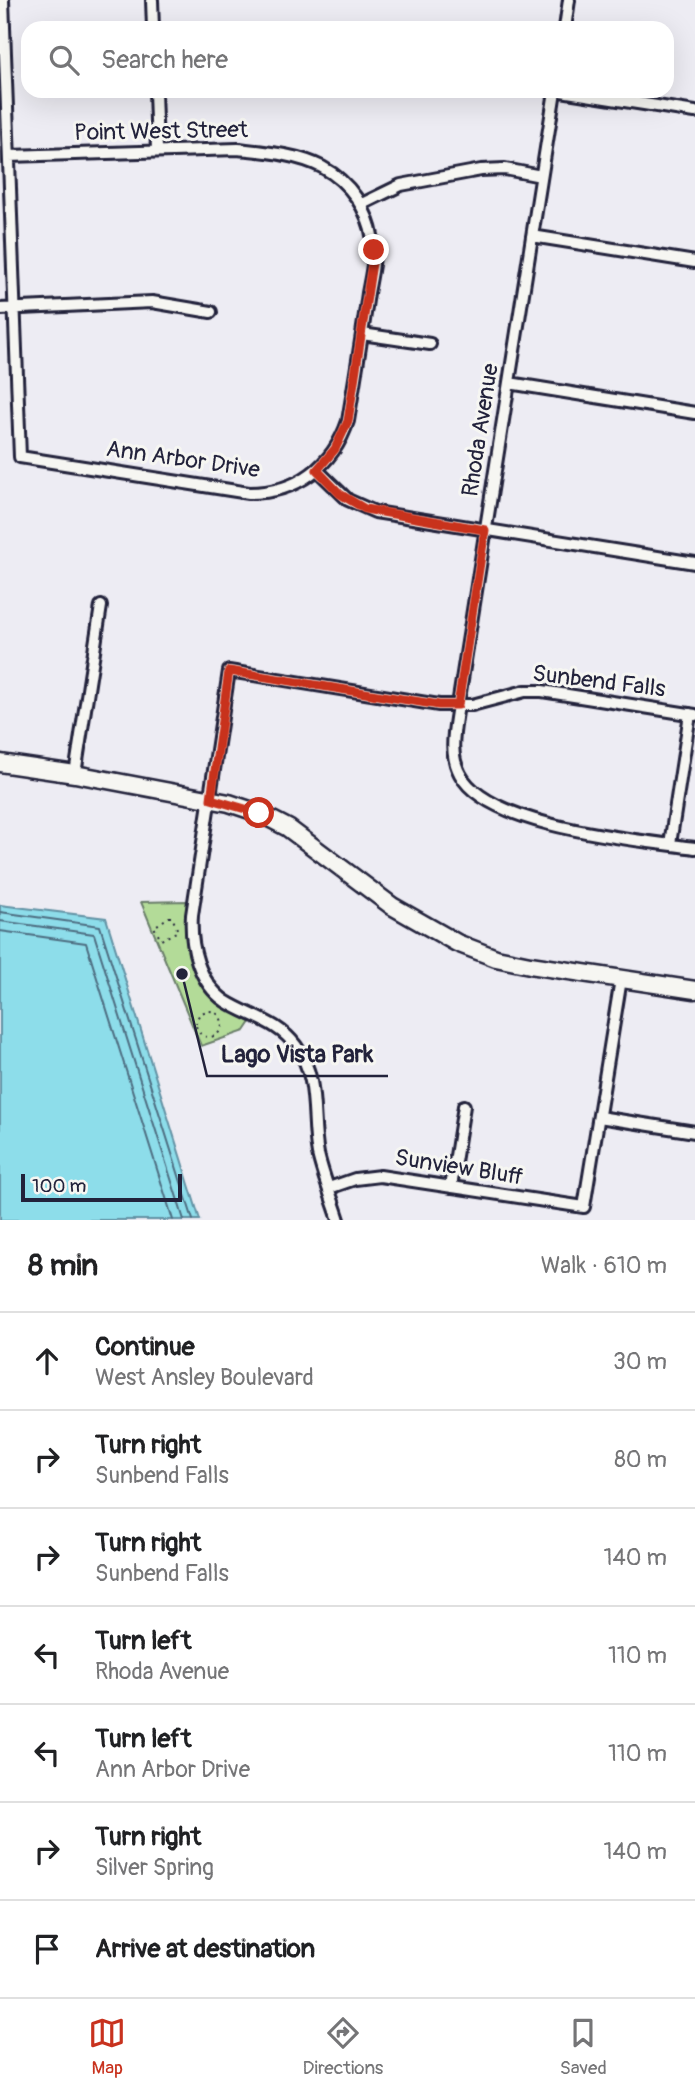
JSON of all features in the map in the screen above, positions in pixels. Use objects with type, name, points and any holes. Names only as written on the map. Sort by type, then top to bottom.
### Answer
[{"type":"street","points":[[3,0],[15,308]]},
{"type":"street","points":[[152,0],[153,21]]},
{"type":"street","points":[[566,21],[569,0]]},
{"type":"street","points":[[155,98],[158,150]]},
{"type":"street","name":"Rhoda Avenue","points":[[554,98],[458,705],[453,743],[454,761],[460,776],[482,796],[512,813],[547,824],[695,848]]},
{"type":"street","points":[[606,98],[695,112]]},
{"type":"street","name":"Point West Street","points":[[9,156],[238,149],[303,160],[323,167],[340,179],[362,204]]},
{"type":"street","points":[[541,176],[505,169],[481,170],[401,185],[362,204],[371,228],[374,250],[348,421],[335,449],[317,470],[340,494],[365,509],[695,563]]},
{"type":"street","points":[[532,236],[695,262]]},
{"type":"street","points":[[0,309],[152,302],[211,312]]},
{"type":"street","name":"Ann Arbor Drive","points":[[15,308],[20,457],[249,493],[270,492],[289,486],[317,470]]},
{"type":"street","points":[[362,334],[430,344]]},
{"type":"street","points":[[509,383],[695,412]]},
{"type":"street","points":[[75,774],[101,606]]},
{"type":"street","name":"Sunbend Falls","points":[[340,1220],[319,1156],[315,1133],[314,1088],[306,1061],[289,1036],[275,1025],[224,1000],[205,978],[192,943],[192,915],[229,671],[439,705],[472,705],[525,691],[542,691],[692,714]]},
{"type":"street","points":[[670,845],[692,714]]},
{"type":"street","points":[[0,763],[211,799],[259,813],[288,828],[392,906],[457,943],[496,958],[530,965],[695,990]]},
{"type":"street","points":[[621,979],[599,1117],[695,1132]]},
{"type":"street","points":[[451,1186],[464,1106]]},
{"type":"street","name":"Sunview Bluff","points":[[328,1188],[355,1179],[380,1176],[584,1207],[599,1117]]},
{"type":"path","points":[[172,918],[179,930],[161,940],[154,927],[164,919],[172,918]]},
{"type":"path","points":[[214,1012],[218,1007]]},
{"type":"path","points":[[202,1011],[214,1012],[221,1022],[221,1032],[216,1036],[202,1037],[197,1032],[197,1019],[202,1011]]},
{"type":"green space","points":[[187,901],[186,941],[196,974],[217,1001],[251,1022],[245,1031],[201,1046],[141,902]]},
{"type":"water","points":[[0,905],[106,918],[200,1220],[0,1220]]},
{"type":"place","name":"Lago Vista Park","points":[[182,974]]},
{"type":"route","points":[[259,813],[211,799],[229,671],[439,705],[458,705],[485,530],[365,509],[340,494],[317,470],[335,449],[348,421],[374,250]]}]
